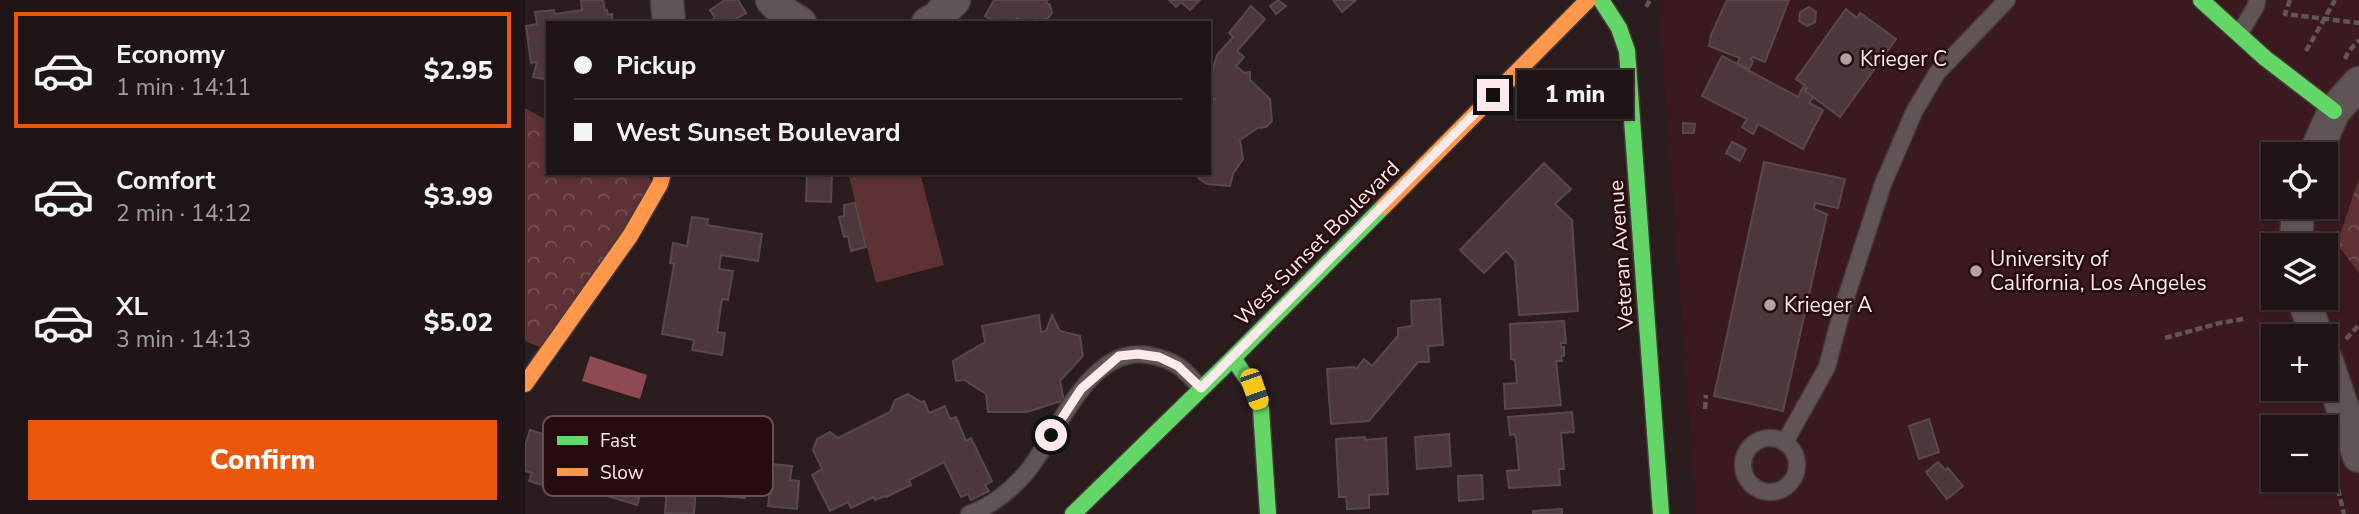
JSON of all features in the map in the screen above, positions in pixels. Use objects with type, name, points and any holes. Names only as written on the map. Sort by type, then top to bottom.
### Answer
[{"type":"street","points":[[667,0],[669,21]]},
{"type":"street","points":[[772,0],[797,21]]},
{"type":"street","points":[[932,21],[954,0]]},
{"type":"street","name":"West Sunset Boulevard","points":[[1073,514],[1233,358],[1588,0]]},
{"type":"street","name":"Veteran Avenue","points":[[1601,0],[1619,28],[1627,51],[1661,514]]},
{"type":"street","points":[[2201,0],[2237,36],[2306,93],[2334,111]]},
{"type":"street","points":[[2320,142],[2334,111],[2359,83]]},
{"type":"street","points":[[525,384],[630,236],[662,175]]},
{"type":"street","points":[[1233,358],[1254,389],[1261,410],[1268,514]]},
{"type":"street","points":[[2338,401],[2352,462]]},
{"type":"lane","points":[[1784,442],[1827,367],[1842,310],[1883,184],[1914,111],[1937,73],[2007,0]]},
{"type":"lane","points":[[2237,36],[2257,0]]},
{"type":"lane","points":[[969,514],[985,508],[1005,494],[1026,472],[1081,389],[1119,356],[1138,354],[1159,357],[1178,366],[1201,388]]},
{"type":"path","points":[[1646,7],[1650,0]]},
{"type":"path","points":[[2290,0],[2285,14],[2359,23]]},
{"type":"path","points":[[2315,37],[2335,0]]},
{"type":"path","points":[[2165,338],[2243,319]]},
{"type":"path","points":[[2338,339],[2349,337],[2359,325]]},
{"type":"path","points":[[1705,409],[1706,395]]},
{"type":"path","points":[[2344,514],[2334,473],[2352,462]]},
{"type":"shaded area","name":"University of California, Los Angeles","points":[[1661,0],[2359,0],[2359,514],[1696,514],[1659,12]]},
{"type":"shaded area","points":[[590,356],[647,375],[640,399],[582,381]]},
{"type":"green space","points":[[525,108],[546,120],[546,175],[644,175],[660,184],[549,351],[525,341]]},
{"type":"green space","points":[[849,175],[921,175],[944,265],[876,283]]},
{"type":"green space","points":[[2359,178],[2359,273],[2338,245]]},
{"type":"building","points":[[581,0],[603,0],[605,11],[607,10],[608,15],[612,14],[613,21],[546,21],[546,80],[533,77],[537,62],[531,63],[526,26],[537,24],[535,12],[554,10],[555,14],[582,10]]},
{"type":"building","points":[[725,0],[738,0],[746,13],[733,21],[710,21],[715,18],[710,10]]},
{"type":"building","points":[[994,0],[1048,0],[1046,3],[1050,5],[1052,13],[1041,21],[1022,21],[1017,18],[1016,21],[994,21],[985,16]]},
{"type":"building","points":[[1169,0],[1200,0],[1190,10],[1181,2],[1176,7]]},
{"type":"building","points":[[1278,0],[1286,6],[1276,14],[1270,6]]},
{"type":"building","points":[[1333,0],[1356,0],[1342,12]]},
{"type":"building","points":[[1727,0],[1789,0],[1765,62],[1752,57],[1749,69],[1737,64],[1740,58],[1709,46],[1711,35]]},
{"type":"building","points":[[1251,6],[1265,19],[1237,51],[1244,57],[1236,66],[1244,73],[1250,72],[1250,80],[1270,99],[1272,121],[1240,140],[1243,159],[1233,174],[1230,186],[1207,184],[1197,175],[1211,175],[1211,102],[1215,99],[1211,97],[1211,72],[1217,55],[1233,37],[1229,33]]},
{"type":"building","points":[[1809,7],[1816,12],[1815,22],[1807,26],[1799,21],[1800,12]]},
{"type":"building","name":"Krieger C","points":[[1846,9],[1857,18],[1860,13],[1896,39],[1840,117],[1805,91],[1807,87],[1796,79]]},
{"type":"building","points":[[1722,56],[1798,97],[1803,87],[1813,97],[1809,103],[1823,110],[1803,149],[1758,124],[1753,134],[1742,127],[1747,119],[1702,96]]},
{"type":"building","points":[[1683,123],[1695,124],[1694,133],[1683,133]]},
{"type":"building","points":[[1732,142],[1746,149],[1740,161],[1726,153]]},
{"type":"building","name":"Krieger A","points":[[1764,162],[1845,179],[1838,208],[1815,203],[1814,209],[1827,214],[1783,411],[1714,396]]},
{"type":"building","points":[[1544,163],[1571,189],[1555,204],[1572,220],[1578,311],[1519,315],[1515,261],[1506,251],[1484,273],[1460,250]]},
{"type":"building","points":[[807,175],[832,175],[831,202],[806,201]]},
{"type":"building","points":[[855,203],[866,247],[851,251],[848,236],[844,237],[839,217],[844,216],[844,205]]},
{"type":"building","points":[[692,217],[708,219],[707,225],[762,234],[758,261],[721,255],[719,269],[733,271],[728,300],[722,299],[717,332],[725,333],[722,355],[692,350],[694,340],[662,334],[674,264],[670,263],[673,243],[687,246]]},
{"type":"building","points":[[1440,299],[1443,345],[1428,346],[1429,362],[1418,362],[1369,421],[1331,424],[1327,369],[1356,369],[1364,359],[1372,366],[1398,336],[1398,328],[1412,326],[1411,301]]},
{"type":"building","points":[[1039,315],[1041,332],[1046,331],[1052,315],[1060,331],[1080,336],[1083,356],[1060,381],[1064,400],[1027,412],[988,412],[986,394],[964,380],[956,381],[953,361],[985,342],[982,326]]},
{"type":"building","points":[[1564,321],[1566,343],[1561,343],[1561,347],[1564,347],[1564,356],[1561,356],[1562,361],[1556,361],[1561,405],[1505,409],[1504,384],[1517,383],[1515,360],[1511,359],[1510,324]]},
{"type":"building","points":[[908,394],[921,402],[924,401],[929,413],[945,406],[950,419],[956,417],[966,441],[971,438],[992,481],[985,485],[989,491],[971,500],[968,494],[961,497],[944,462],[909,480],[911,485],[886,497],[875,500],[874,497],[851,508],[848,502],[830,511],[812,475],[822,469],[813,450],[817,439],[830,432],[838,438],[890,412],[895,400]]},
{"type":"building","points":[[1572,412],[1574,432],[1561,433],[1564,469],[1559,469],[1560,485],[1509,488],[1507,471],[1519,470],[1516,438],[1514,434],[1510,435],[1508,417]]},
{"type":"building","points":[[1929,419],[1939,452],[1919,459],[1909,426]]},
{"type":"building","points":[[530,430],[543,434],[543,485],[529,481],[532,473],[525,471],[525,446]]},
{"type":"building","points":[[1449,434],[1451,466],[1417,469],[1415,437]]},
{"type":"building","points":[[1365,437],[1365,440],[1386,438],[1388,494],[1369,495],[1369,508],[1347,509],[1346,497],[1339,497],[1336,439]]},
{"type":"building","points":[[1938,462],[1945,470],[1948,468],[1963,486],[1947,499],[1926,472]]},
{"type":"building","points":[[773,464],[792,466],[790,480],[799,481],[797,509],[768,506],[769,496],[773,496]]},
{"type":"building","points":[[1482,475],[1483,499],[1459,501],[1458,476]]},
{"type":"building","points":[[608,496],[640,496],[637,505]]},
{"type":"building","points":[[666,496],[695,496],[694,514],[665,513]]},
{"type":"building","points":[[1562,509],[1562,514],[1533,514],[1533,511]]},
{"type":"traffic: fast","points":[[1601,0],[1619,28],[1627,51],[1661,514]]},
{"type":"traffic: fast","points":[[2201,0],[2265,58],[2334,111]]},
{"type":"traffic: fast","points":[[1073,514],[1384,206]]},
{"type":"traffic: fast","points":[[1233,358],[1254,389],[1261,409],[1268,514]]},
{"type":"traffic: slow","points":[[1384,206],[1588,0]]},
{"type":"traffic: slow","points":[[525,384],[630,236],[662,175]]},
{"type":"place","name":"Krieger C","points":[[1846,59]]},
{"type":"place","name":"University of California, Los Angeles","points":[[1976,271]]},
{"type":"place","name":"Krieger A","points":[[1770,305]]},
{"type":"route","points":[[1051,435],[1081,389],[1119,356],[1138,354],[1159,357],[1178,366],[1201,388],[1493,95]]}]
